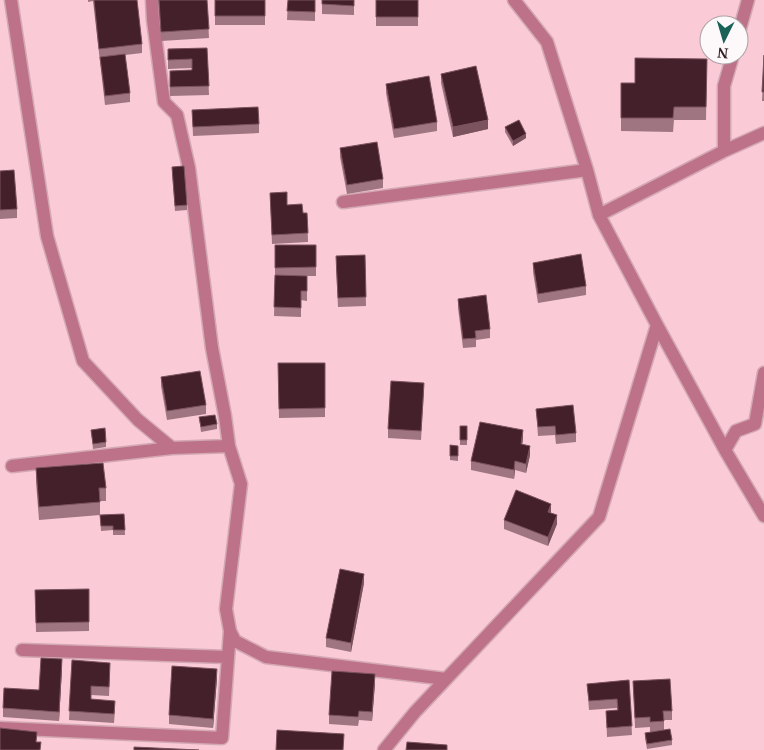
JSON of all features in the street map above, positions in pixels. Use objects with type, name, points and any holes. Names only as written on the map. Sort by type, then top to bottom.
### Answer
[{"type":"street","points":[[11,0],[47,236],[83,361],[138,420],[172,448]]},
{"type":"street","points":[[0,728],[222,744],[230,631],[226,610],[241,484],[229,446],[212,348],[189,168],[177,115],[164,102],[152,0]]},
{"type":"street","points":[[514,0],[547,42],[599,215],[657,326],[725,450],[764,516]]},
{"type":"street","points":[[744,15],[748,0]]},
{"type":"street","points":[[724,151],[724,86],[729,65]]},
{"type":"street","points":[[599,215],[764,132]]},
{"type":"street","points":[[343,202],[587,170]]},
{"type":"street","points":[[384,750],[415,712],[599,517],[657,326]]},
{"type":"street","points":[[725,450],[736,431],[755,424],[764,374]]},
{"type":"street","points":[[12,466],[172,448],[229,446]]},
{"type":"street","points":[[230,631],[235,640],[266,657],[446,679]]},
{"type":"street","points":[[22,650],[227,657]]},
{"type":"building","points":[[94,0],[137,0],[142,44],[99,49]]},
{"type":"building","points":[[159,0],[207,0],[209,29],[161,32]]},
{"type":"building","points":[[215,0],[265,0],[265,16],[215,16]]},
{"type":"building","points":[[288,0],[315,0],[315,12],[287,11]]},
{"type":"building","points":[[322,0],[354,0],[354,6],[322,4]]},
{"type":"building","points":[[376,0],[418,0],[418,17],[376,17]]},
{"type":"building","points":[[207,48],[209,86],[170,87],[170,71],[192,70],[192,59],[168,60],[168,49]]},
{"type":"building","points":[[125,54],[130,93],[105,96],[100,57]]},
{"type":"building","points":[[764,55],[764,92],[762,92]]},
{"type":"building","points":[[635,58],[699,59],[699,65],[707,65],[706,107],[674,107],[673,118],[621,118],[621,83],[635,83]]},
{"type":"building","points":[[476,66],[488,120],[453,127],[441,74]]},
{"type":"building","points":[[429,76],[437,122],[394,129],[386,84]]},
{"type":"building","points":[[258,107],[259,124],[193,127],[192,110]]},
{"type":"building","points":[[519,120],[526,134],[513,141],[505,127]]},
{"type":"building","points":[[377,142],[383,179],[347,185],[340,148]]},
{"type":"building","points":[[184,166],[187,205],[175,206],[172,167]]},
{"type":"building","points":[[14,170],[17,209],[0,210],[0,171]]},
{"type":"building","points":[[287,192],[287,205],[302,204],[303,213],[307,213],[308,233],[272,235],[270,193]]},
{"type":"building","points":[[275,245],[316,245],[316,267],[275,268]]},
{"type":"building","points":[[581,254],[586,286],[538,294],[533,263]]},
{"type":"building","points":[[365,255],[366,297],[338,298],[336,256]]},
{"type":"building","points":[[275,275],[307,276],[307,291],[301,291],[301,308],[274,307]]},
{"type":"building","points":[[486,295],[490,329],[475,331],[476,338],[463,339],[458,299]]},
{"type":"building","points":[[278,363],[325,363],[325,408],[279,409]]},
{"type":"building","points":[[200,371],[206,405],[167,411],[161,377]]},
{"type":"building","points":[[391,381],[424,383],[421,431],[388,429]]},
{"type":"building","points":[[573,405],[576,433],[556,435],[555,426],[538,427],[536,409]]},
{"type":"building","points":[[215,415],[217,424],[201,427],[199,417]]},
{"type":"building","points":[[480,422],[523,430],[521,444],[530,446],[526,464],[515,461],[514,470],[471,461]]},
{"type":"building","points":[[460,426],[467,426],[467,440],[460,440]]},
{"type":"building","points":[[105,428],[106,442],[93,444],[91,430]]},
{"type":"building","points":[[450,445],[458,446],[458,456],[450,456]]},
{"type":"building","points":[[103,463],[106,488],[99,488],[100,502],[39,507],[36,468]]},
{"type":"building","points":[[516,490],[551,504],[548,512],[557,515],[548,537],[504,520]]},
{"type":"building","points":[[124,514],[125,530],[113,530],[113,526],[101,526],[100,515]]},
{"type":"building","points":[[340,569],[364,574],[351,643],[326,638]]},
{"type":"building","points":[[89,589],[89,622],[36,623],[35,590]]},
{"type":"building","points":[[41,658],[62,659],[59,712],[3,708],[4,688],[39,690]]},
{"type":"building","points":[[72,660],[110,663],[109,687],[91,686],[91,699],[115,701],[114,714],[69,711]]},
{"type":"building","points":[[172,666],[217,669],[213,719],[169,715]]},
{"type":"building","points":[[332,671],[375,674],[372,712],[359,711],[358,717],[329,715]]},
{"type":"building","points":[[670,679],[672,711],[663,711],[664,721],[650,722],[650,717],[635,718],[633,681]]},
{"type":"building","points":[[629,680],[632,726],[607,728],[606,711],[618,710],[617,699],[589,701],[587,684]]},
{"type":"building","points":[[0,728],[37,732],[36,742],[41,742],[40,750],[0,750]]},
{"type":"building","points":[[670,729],[672,740],[647,744],[645,733]]},
{"type":"building","points":[[277,730],[344,734],[343,750],[276,750]]},
{"type":"building","points":[[407,742],[447,745],[447,750],[406,750]]},
{"type":"building","points":[[134,747],[199,750],[134,750]]}]
